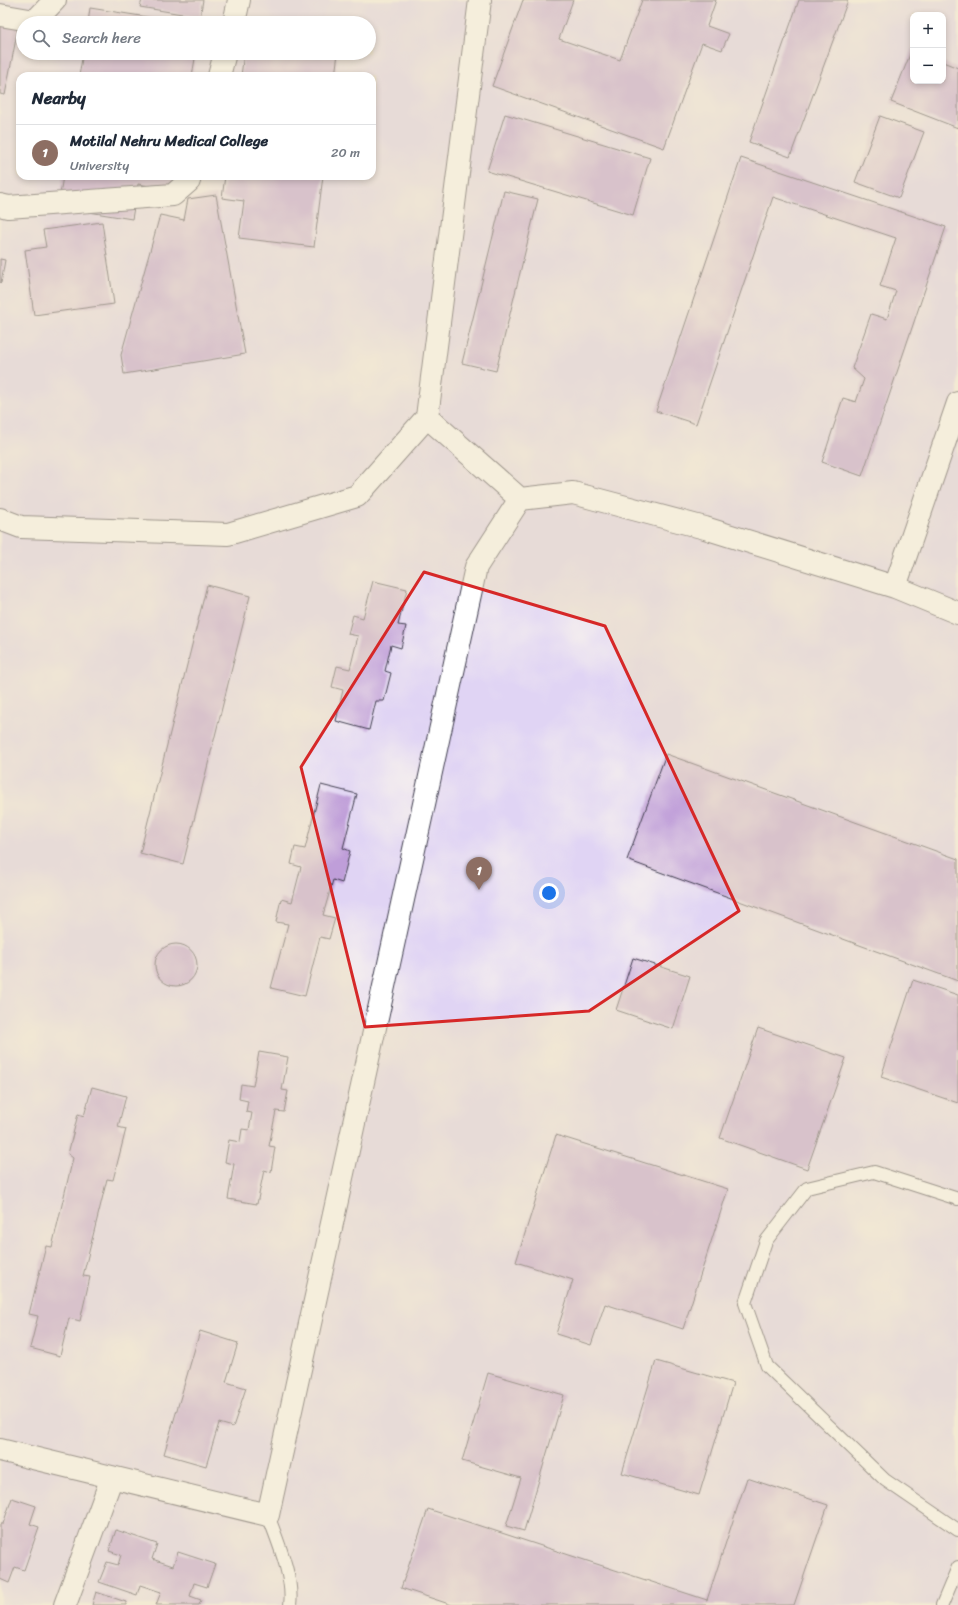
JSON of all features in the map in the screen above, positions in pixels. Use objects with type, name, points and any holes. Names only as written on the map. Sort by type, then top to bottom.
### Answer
[{"type":"street","points":[[40,16],[55,0]]},
{"type":"street","points":[[236,16],[239,0]]},
{"type":"street","points":[[0,519],[21,527],[228,534],[357,496],[427,417],[480,0]]},
{"type":"street","points":[[0,15],[16,18]]},
{"type":"street","points":[[220,72],[223,60]]},
{"type":"street","points":[[0,205],[8,207],[173,195],[189,180]]},
{"type":"street","points":[[895,587],[958,403]]},
{"type":"street","points":[[427,417],[520,499],[573,493],[705,528],[895,587],[958,613]]},
{"type":"street","points":[[0,1450],[268,1515],[476,567],[520,499]]},
{"type":"street","points":[[65,1605],[112,1477]]},
{"type":"lane","points":[[958,1199],[874,1172],[807,1188],[766,1241],[745,1303],[767,1366],[885,1480],[958,1530]]},
{"type":"lane","points":[[268,1515],[282,1552],[291,1595],[290,1605]]},
{"type":"lane","points":[[942,1605],[958,1567]]},
{"type":"highlighted area","points":[[424,572],[605,626],[739,911],[589,1011],[365,1027],[301,767]]},
{"type":"shaded area","points":[[0,0],[958,0],[958,1605],[0,1605]]},
{"type":"building","points":[[142,0],[203,0],[200,16],[140,7]]},
{"type":"building","points":[[523,0],[573,0],[559,39],[620,60],[642,0],[716,0],[707,26],[729,34],[722,50],[702,43],[664,148],[492,86]]},
{"type":"building","points":[[799,0],[848,0],[790,157],[749,142]]},
{"type":"building","points":[[90,8],[141,16],[89,16]]},
{"type":"building","points":[[0,14],[16,17],[16,39],[5,95],[0,94]]},
{"type":"building","points":[[910,54],[910,84],[946,84],[946,63],[958,68],[958,128],[891,102]]},
{"type":"building","points":[[82,60],[195,60],[193,72],[80,72]]},
{"type":"building","points":[[243,60],[337,60],[336,72],[242,72]]},
{"type":"building","points":[[505,114],[650,158],[633,215],[487,171]]},
{"type":"building","points":[[880,116],[924,132],[899,198],[855,182]]},
{"type":"building","points":[[741,158],[946,227],[862,476],[822,462],[843,398],[856,402],[864,379],[852,368],[871,314],[887,319],[896,291],[880,286],[896,238],[773,197],[696,424],[656,411]]},
{"type":"building","points":[[62,180],[175,180],[174,190],[138,184],[132,219],[58,207]]},
{"type":"building","points":[[224,180],[322,180],[314,247],[239,238],[244,201],[222,198]]},
{"type":"building","points":[[504,191],[538,199],[496,371],[462,363]]},
{"type":"building","points":[[216,195],[245,354],[124,374],[121,355],[160,215],[184,220],[188,199]]},
{"type":"building","points":[[102,222],[114,304],[34,315],[25,250],[46,247],[43,230]]},
{"type":"building","points":[[0,259],[5,260],[1,283],[0,282]]},
{"type":"building","points":[[373,581],[407,589],[398,625],[406,626],[401,648],[391,645],[385,671],[391,673],[384,701],[376,701],[369,730],[336,721],[343,690],[332,687],[337,666],[350,669],[358,636],[348,634],[353,615],[363,618]]},
{"type":"building","points":[[207,585],[250,596],[183,864],[140,853]]},
{"type":"building","points":[[666,754],[958,859],[958,981],[627,860]]},
{"type":"building","points":[[321,785],[357,794],[343,848],[350,851],[342,883],[333,880],[323,915],[335,918],[329,939],[320,937],[305,996],[271,988],[288,924],[276,922],[281,899],[292,902],[301,867],[291,864],[295,847],[305,849]]},
{"type":"building","points":[[176,944],[191,950],[197,965],[191,980],[176,986],[161,980],[155,965],[161,950]]},
{"type":"building","points":[[633,958],[690,976],[673,1029],[616,1010]]},
{"type":"building","points":[[913,980],[958,995],[958,1103],[881,1077]]},
{"type":"building","points":[[758,1028],[846,1058],[807,1169],[720,1138]]},
{"type":"building","points":[[259,1052],[288,1057],[282,1090],[288,1091],[284,1112],[276,1111],[269,1146],[275,1147],[271,1172],[264,1170],[257,1204],[228,1199],[234,1164],[225,1162],[229,1140],[240,1142],[242,1129],[249,1130],[252,1113],[246,1112],[248,1101],[239,1099],[241,1084],[253,1086]]},
{"type":"building","points":[[92,1087],[126,1096],[118,1127],[126,1129],[113,1180],[107,1179],[83,1276],[90,1277],[80,1321],[69,1318],[60,1356],[30,1348],[38,1316],[29,1314],[46,1246],[52,1247],[73,1158],[68,1154],[78,1114],[84,1116]]},
{"type":"building","points":[[556,1135],[728,1189],[683,1329],[605,1304],[591,1345],[556,1334],[573,1280],[516,1262]]},
{"type":"building","points":[[200,1331],[238,1343],[226,1382],[246,1388],[233,1427],[219,1423],[206,1466],[164,1454]]},
{"type":"building","points":[[656,1361],[733,1383],[699,1495],[622,1473]]},
{"type":"building","points":[[488,1373],[564,1395],[524,1531],[506,1526],[521,1478],[462,1461]]},
{"type":"building","points":[[747,1478],[828,1505],[794,1605],[452,1605],[401,1588],[428,1509],[707,1600]]},
{"type":"building","points":[[12,1498],[36,1506],[30,1524],[39,1527],[24,1570],[15,1567],[9,1583],[0,1579],[0,1524],[3,1524]]},
{"type":"building","points":[[116,1530],[157,1544],[152,1559],[173,1566],[178,1552],[215,1564],[207,1587],[194,1583],[190,1596],[201,1600],[199,1605],[156,1605],[161,1592],[140,1585],[137,1595],[99,1582],[107,1562],[118,1565],[121,1555],[109,1551]]},
{"type":"building","points":[[96,1592],[126,1602],[126,1605],[92,1605]]},
{"type":"place","name":"Motilal Nehru Medical College","points":[[479,890]]}]
